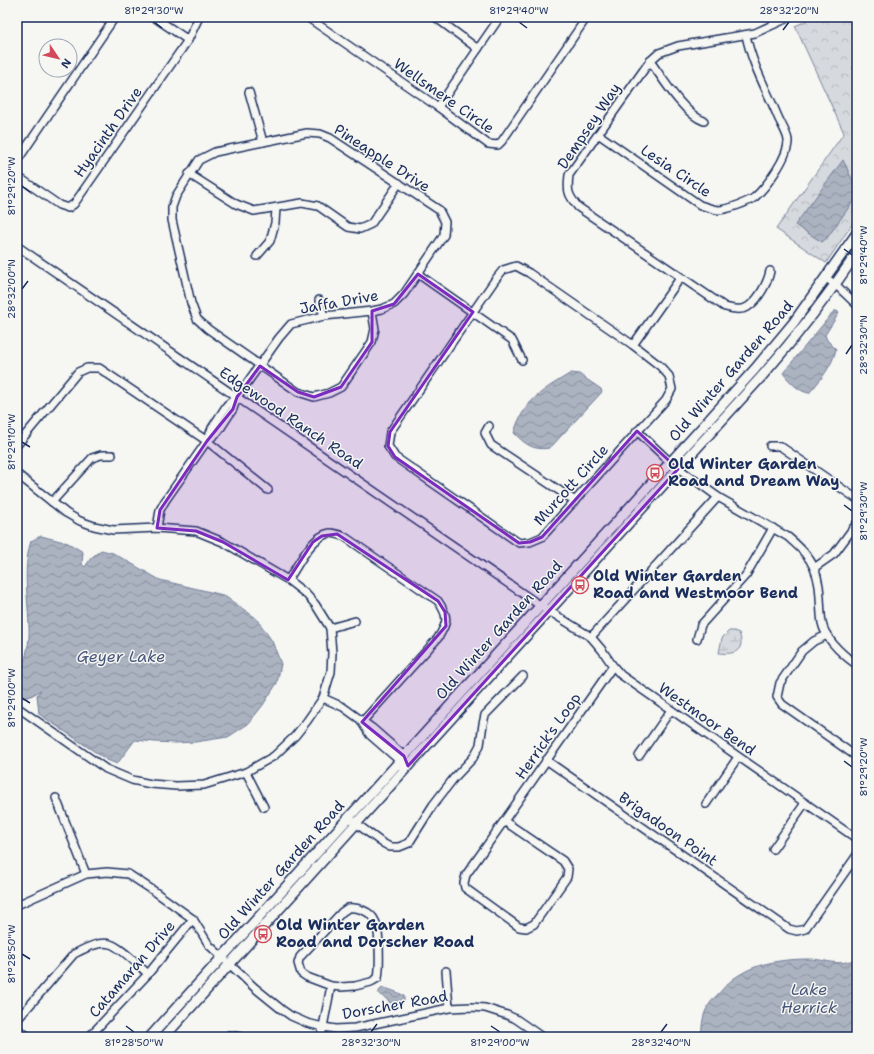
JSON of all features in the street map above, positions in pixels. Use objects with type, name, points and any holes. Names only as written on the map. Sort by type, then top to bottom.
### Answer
[{"type":"main road","name":"Old Winter Garden Road","points":[[150,1037],[755,369],[794,322],[857,233]]},
{"type":"main road","name":"Old Winter Garden Road","points":[[164,1037],[762,376],[798,334],[836,285],[857,253]]},
{"type":"street","points":[[17,161],[115,17]]},
{"type":"street","points":[[154,17],[188,40]]},
{"type":"street","name":"Hyacinth Drive","points":[[17,176],[59,205],[68,208],[74,204],[188,40],[199,17]]},
{"type":"street","name":"Wellsmere Circle","points":[[307,17],[438,107],[488,144],[498,145],[587,17]]},
{"type":"street","points":[[435,17],[478,48]]},
{"type":"street","points":[[438,107],[500,17]]},
{"type":"street","name":"Dempsey Way","points":[[770,271],[769,280],[762,292],[749,307],[736,310],[725,307],[578,207],[569,196],[567,187],[569,175],[650,61],[659,53],[678,46],[755,33],[790,17]]},
{"type":"street","name":"Lesia Circle","points":[[598,134],[700,205],[710,209],[720,210],[753,198],[764,187],[774,173],[785,154],[788,140],[772,101],[755,67],[746,35]]},
{"type":"street","points":[[650,61],[684,107],[697,119],[704,121]]},
{"type":"street","points":[[249,92],[263,142]]},
{"type":"street","name":"Pineapple Drive","points":[[372,311],[375,329],[372,342],[341,387],[329,393],[314,397],[298,392],[208,329],[198,319],[191,303],[172,220],[172,207],[176,196],[199,160],[215,152],[307,133],[320,134],[330,138],[439,210],[445,222],[444,235],[418,274]]},
{"type":"street","points":[[189,174],[236,204],[254,211],[302,203],[318,206],[348,228],[360,228],[371,224],[399,183]]},
{"type":"street","points":[[258,256],[270,242],[275,223],[276,208]]},
{"type":"street","name":"Edgewood Ranch Road","points":[[17,246],[550,611]]},
{"type":"street","name":"Murcott Circle","points":[[516,266],[529,273],[634,345],[660,366],[669,376],[672,388],[666,400],[542,537],[530,542],[519,542],[395,457],[388,446],[390,432],[473,312],[503,270],[516,266]]},
{"type":"street","points":[[418,274],[512,340],[522,360]]},
{"type":"street","name":"Jaffa Drive","points":[[157,528],[160,510],[207,441],[212,428],[227,405],[237,397],[279,338],[291,324],[324,316],[372,311],[394,304],[404,294],[418,274]]},
{"type":"street","points":[[634,345],[680,277]]},
{"type":"street","points":[[826,278],[836,285],[857,305]]},
{"type":"street","points":[[319,300],[324,316]]},
{"type":"street","points":[[17,445],[78,372],[87,368],[99,368],[207,441],[268,490]]},
{"type":"street","points":[[489,426],[485,433],[491,445],[575,501]]},
{"type":"street","points":[[637,431],[678,469],[718,497],[788,537],[798,546],[809,558],[814,568],[820,591],[822,623],[827,635],[845,657],[857,665]]},
{"type":"street","points":[[770,446],[780,446],[857,498]]},
{"type":"street","points":[[52,502],[92,458],[101,454],[112,456]]},
{"type":"street","points":[[17,474],[66,513],[80,521],[94,526],[113,530],[157,528],[196,531],[223,542],[288,580],[306,594],[315,604],[330,628],[332,653],[331,672],[323,698],[295,736],[274,756],[246,772],[204,785],[176,786],[151,784],[132,780],[106,769],[17,707]]},
{"type":"street","points":[[591,638],[718,497]]},
{"type":"street","points":[[814,568],[834,554],[857,523]]},
{"type":"street","points":[[697,639],[701,625],[746,575],[773,528]]},
{"type":"street","points":[[288,580],[313,542],[322,536],[331,533],[337,534],[345,537],[438,601],[445,612],[446,626],[438,638],[362,722]]},
{"type":"street","name":"Westmoor Bend","points":[[550,611],[591,638],[602,650],[612,666],[621,675],[857,839]]},
{"type":"street","points":[[330,628],[355,621]]},
{"type":"street","points":[[827,635],[814,641],[802,651],[780,683],[777,697],[782,704],[857,757]]},
{"type":"street","name":"Herrick's Loop","points":[[504,821],[563,861],[568,869],[567,877],[538,919],[534,924],[526,928],[519,927],[465,888],[464,883],[466,875],[612,666]]},
{"type":"street","points":[[348,817],[380,842],[390,847],[399,847],[409,843],[433,805],[454,778],[473,758],[480,745],[485,715],[523,676]]},
{"type":"street","points":[[323,698],[343,707],[362,722],[370,735],[402,758],[408,766]]},
{"type":"street","points":[[639,756],[672,710]]},
{"type":"street","points":[[706,804],[738,757]]},
{"type":"street","name":"Brigadoon Point","points":[[546,760],[789,929],[797,931],[805,929],[857,855]]},
{"type":"street","points":[[246,772],[264,807]]},
{"type":"street","points":[[56,798],[86,874]]},
{"type":"street","points":[[773,849],[806,803]]},
{"type":"street","points":[[17,905],[86,874],[107,872],[128,874],[193,919]]},
{"type":"street","points":[[348,908],[356,908],[366,912],[375,920],[380,968],[378,978],[371,982],[355,986],[331,986],[308,978],[301,972],[298,963],[300,957],[342,912],[348,908]]},
{"type":"street","name":"Dorscher Road","points":[[193,919],[209,945],[255,988],[281,1009],[299,1020],[336,1029],[355,1028],[449,1008],[471,1007],[496,1011],[516,1019],[542,1037]]},
{"type":"street","name":"Catamaran Drive","points":[[89,1037],[148,974],[193,919]]},
{"type":"street","points":[[17,1020],[74,954],[85,948],[96,945],[110,944],[124,952],[148,974]]},
{"type":"street","points":[[446,971],[449,1008]]},
{"type":"street","points":[[321,1037],[331,986]]},
{"type":"street","points":[[17,1029],[29,1037]]},
{"type":"street","points":[[227,1037],[229,1035],[241,1037]]},
{"type":"highlighted area","points":[[418,274],[473,312],[390,432],[388,446],[395,457],[519,543],[530,542],[542,537],[637,431],[678,469],[408,766],[404,756],[362,722],[446,626],[445,612],[438,601],[337,534],[322,536],[313,542],[288,580],[223,542],[196,531],[157,528],[160,510],[207,441],[233,409],[237,397],[260,366],[298,392],[314,397],[341,387],[372,342],[372,311],[394,304]]},
{"type":"green space","points":[[805,17],[857,17],[857,217],[826,263],[776,229],[844,133],[795,26],[806,21]]},
{"type":"green space","points":[[729,631],[739,633],[741,639],[740,648],[734,652],[719,653],[722,638]]},
{"type":"water","points":[[843,160],[857,190],[857,196],[827,238],[822,242],[795,225]]},
{"type":"water","points":[[834,311],[839,313],[825,335],[827,340],[836,349],[832,361],[826,372],[809,393],[805,392],[794,385],[783,373]]},
{"type":"water","points":[[571,373],[579,374],[601,389],[602,392],[550,448],[544,449],[530,446],[514,433],[523,412],[543,391]]},
{"type":"water","name":"Geyer Lake","points":[[41,536],[68,543],[83,552],[82,564],[85,567],[91,558],[101,550],[113,553],[160,580],[223,595],[256,618],[272,641],[281,664],[277,683],[263,705],[248,724],[228,737],[195,742],[175,743],[135,740],[117,764],[107,760],[39,714],[37,695],[41,690],[31,696],[23,698],[17,690],[17,686],[26,656],[29,637],[26,577],[28,553],[31,541]]},
{"type":"water","name":"Lake Herrick","points":[[857,958],[857,1037],[701,1037],[702,1023],[709,1005],[729,982],[747,971],[773,962],[815,959],[839,963],[851,961]]},
{"type":"water","points":[[382,988],[404,996],[404,1001],[390,1003],[379,994],[379,991]]},
{"type":"place","name":"Old Winter Garden Road and Dream Way","points":[[655,473]]},
{"type":"place","name":"Old Winter Garden Road and Westmoor Bend","points":[[580,585]]},
{"type":"place","name":"Old Winter Garden Road and Dorscher Road","points":[[263,934]]}]
